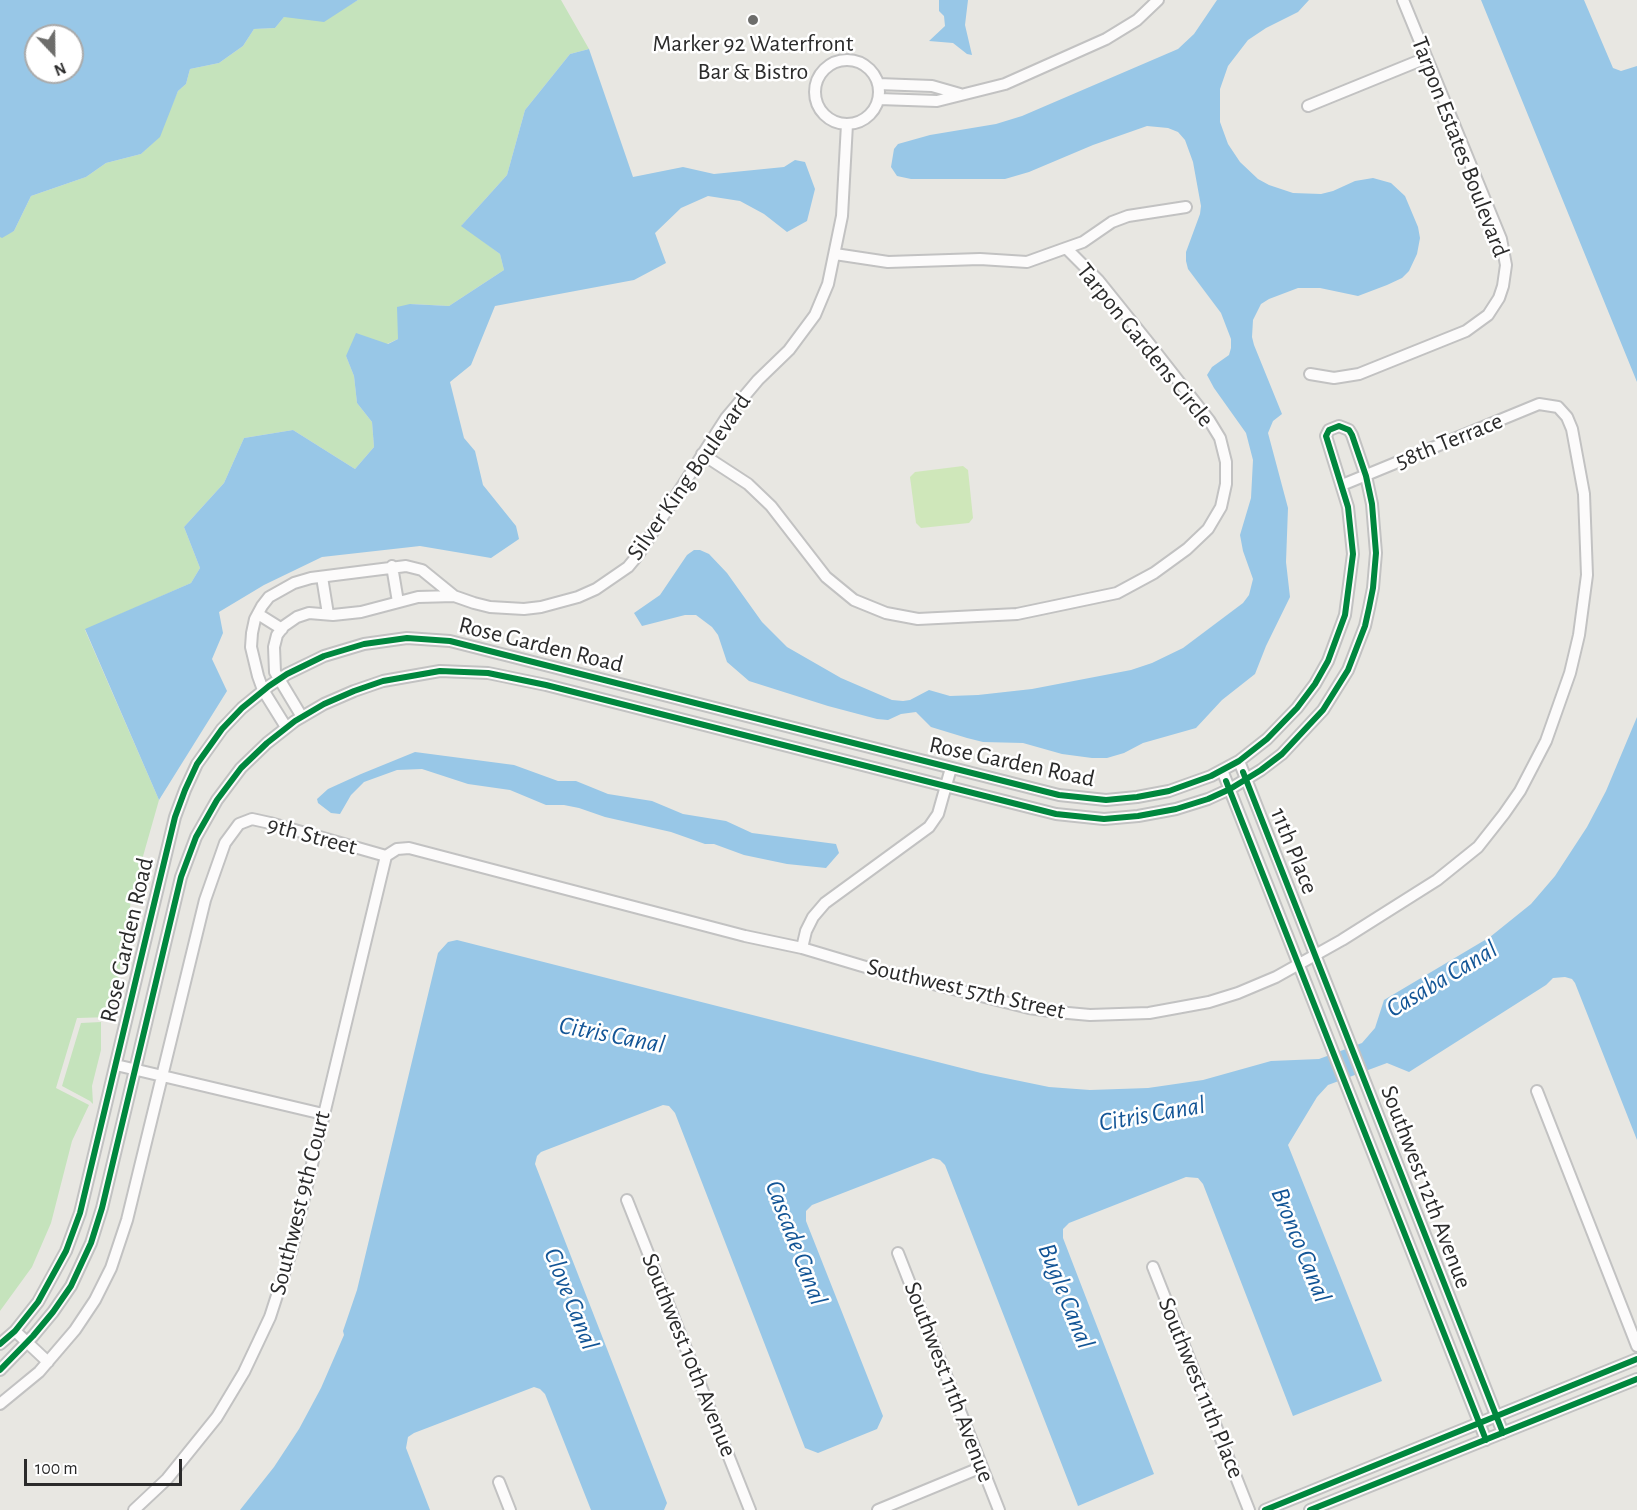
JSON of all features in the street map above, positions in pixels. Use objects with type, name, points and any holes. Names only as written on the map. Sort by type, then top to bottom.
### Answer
[{"type":"street","points":[[879,99],[937,101],[1005,84],[1107,39],[1137,20],[1158,0]]},
{"type":"street","name":"Tarpon Estates Boulevard","points":[[1310,374],[1334,378],[1359,374],[1467,331],[1488,315],[1501,292],[1506,274],[1504,248],[1403,0]]},
{"type":"street","points":[[1308,106],[1426,58]]},
{"type":"street","points":[[851,60],[868,68],[878,84],[879,99],[867,117],[847,124],[830,119],[818,106],[815,88],[824,70],[832,64],[851,60]]},
{"type":"street","points":[[878,84],[932,86],[963,94]]},
{"type":"street","name":"Silver King Boulevard","points":[[282,629],[303,615],[361,612],[418,597],[454,596],[490,607],[524,609],[559,603],[596,589],[628,567],[726,418],[758,380],[789,350],[815,315],[828,284],[842,216],[847,124]]},
{"type":"street","name":"Tarpon Gardens Circle","points":[[835,254],[888,262],[980,260],[1028,262],[1083,242],[1112,222],[1128,216],[1186,207]]},
{"type":"street","name":"Tarpon Gardens Circle","points":[[702,454],[748,484],[771,506],[826,577],[854,600],[886,613],[918,619],[1017,614],[1117,593],[1154,573],[1208,530],[1221,507],[1226,483],[1226,462],[1220,438],[1209,420],[1098,280],[1066,248]]},
{"type":"street","name":"58th Terrace","points":[[1342,485],[1539,404],[1558,407]]},
{"type":"street","name":"Southwest 57th Street","points":[[386,856],[396,849],[409,848],[1029,1008],[1090,1015],[1149,1013],[1209,1002],[1238,993],[1300,964],[1437,880],[1478,847],[1520,791],[1546,741],[1570,673],[1579,635],[1587,575],[1587,517],[1579,460],[1572,429],[1567,417],[1558,407]]},
{"type":"street","name":"Rose Garden Road","points":[[0,1344],[15,1331],[38,1302],[57,1269],[73,1232],[85,1193],[175,817],[185,790],[197,764],[213,740],[242,708],[279,679],[324,656],[364,644],[407,638],[450,641],[1059,795],[1106,800],[1169,791],[1190,784],[1239,761],[1267,739],[1297,708],[1315,684],[1337,640],[1348,602],[1353,554],[1351,523],[1342,485],[1326,436],[1334,427],[1344,427],[1352,435],[1366,476],[1375,526],[1375,570],[1367,617],[1354,657],[1335,692],[1311,725],[1282,754],[1230,789],[1176,809],[1104,819],[1056,814],[546,684],[488,673],[440,672],[398,677],[354,691],[286,727],[235,775],[217,800],[196,837],[181,877],[102,1208],[88,1251],[62,1299],[27,1342],[0,1370]]},
{"type":"street","points":[[392,566],[398,602]]},
{"type":"street","name":"Silver King Boulevard","points":[[286,727],[263,690],[251,647],[252,633],[258,614],[270,597],[294,583],[392,566],[406,566],[422,570],[454,596]]},
{"type":"street","points":[[322,577],[328,614]]},
{"type":"street","points":[[258,614],[282,629],[273,647],[275,672],[302,717]]},
{"type":"street","name":"11th Place","points":[[1239,761],[1316,954]]},
{"type":"street","points":[[802,948],[809,924],[825,903],[929,827],[938,814],[951,768]]},
{"type":"street","name":"11th Place","points":[[1222,770],[1300,964]]},
{"type":"street","name":"9th Street","points":[[163,1076],[205,900],[225,843],[239,824],[252,819],[386,856]]},
{"type":"street","name":"Southwest 9th Court","points":[[134,1510],[167,1479],[200,1440],[230,1397],[260,1342],[280,1290],[291,1252],[386,856]]},
{"type":"street","name":"Southwest 12th Avenue","points":[[1316,954],[1503,1433]]},
{"type":"street","name":"Southwest 12th Avenue","points":[[1300,964],[1486,1440]]},
{"type":"street","points":[[116,1065],[323,1114]]},
{"type":"street","points":[[0,1404],[48,1362],[95,1300],[128,1220],[163,1076]]},
{"type":"street","points":[[1537,1091],[1637,1346]]},
{"type":"street","name":"Southwest 10th Avenue","points":[[627,1200],[750,1510]]},
{"type":"street","name":"Southwest 11th Avenue","points":[[898,1253],[999,1510]]},
{"type":"street","name":"Southwest 11th Place","points":[[1154,1267],[1249,1510]]},
{"type":"street","points":[[15,1331],[48,1362]]},
{"type":"street","points":[[1265,1510],[1637,1359]]},
{"type":"street","points":[[1310,1510],[1329,1506],[1637,1379]]},
{"type":"street","points":[[878,1510],[982,1467]]},
{"type":"street","points":[[499,1482],[510,1510]]},
{"type":"street","points":[[1321,1487],[1329,1506]]},
{"type":"green space","points":[[358,0],[561,0],[589,49],[570,54],[525,110],[507,175],[462,225],[500,254],[504,270],[449,306],[411,304],[398,339],[346,356],[354,376],[357,403],[372,422],[374,447],[355,469],[293,430],[244,438],[224,483],[184,527],[200,568],[191,583],[85,630],[159,800],[132,895],[112,1017],[77,1018],[56,1088],[89,1105],[72,1141],[51,1223],[32,1267],[0,1311],[0,237],[14,231],[31,196],[86,177],[106,163],[141,154],[156,140],[178,91],[186,84],[190,69],[219,63],[243,46],[254,29],[275,28],[284,17],[344,8]]},
{"type":"green space","points":[[963,466],[968,470],[973,518],[969,523],[921,528],[916,523],[910,477],[915,472]]},
{"type":"green space","points":[[101,1022],[101,1050],[92,1086],[93,1104],[62,1086],[81,1023]]},
{"type":"water","points":[[0,0],[358,0],[324,22],[284,17],[275,28],[254,29],[243,46],[219,63],[190,69],[186,84],[178,91],[160,137],[141,154],[106,163],[86,177],[31,196],[14,231],[0,237]]},
{"type":"water","points":[[939,0],[968,0],[965,25],[972,55],[967,54],[953,43],[929,41],[945,26],[944,16],[939,11]]},
{"type":"water","points":[[1217,0],[1309,0],[1298,12],[1248,40],[1228,66],[1220,89],[1220,122],[1228,144],[1240,162],[1258,179],[1293,193],[1321,194],[1355,181],[1373,178],[1391,183],[1405,196],[1418,227],[1420,238],[1417,254],[1409,271],[1402,278],[1358,296],[1320,288],[1298,288],[1261,304],[1253,320],[1254,345],[1282,414],[1273,421],[1268,433],[1288,508],[1286,562],[1290,597],[1255,674],[1222,700],[1196,728],[1143,743],[1124,753],[1107,758],[1092,758],[1062,754],[1023,743],[983,742],[967,738],[931,727],[916,712],[901,714],[888,720],[877,719],[749,681],[727,662],[718,635],[712,627],[696,615],[685,615],[642,626],[634,613],[660,595],[687,555],[694,550],[700,550],[709,554],[727,573],[762,622],[787,647],[841,678],[892,700],[903,701],[910,700],[929,690],[950,696],[978,695],[1032,689],[1131,670],[1183,648],[1243,603],[1249,595],[1253,579],[1240,535],[1251,498],[1253,460],[1246,433],[1207,375],[1212,367],[1229,355],[1231,339],[1221,313],[1188,269],[1186,261],[1186,252],[1201,206],[1193,162],[1185,140],[1178,132],[1168,128],[1147,126],[1093,145],[1029,172],[1005,179],[911,179],[897,176],[891,167],[894,149],[898,144],[930,135],[996,124],[1022,116],[1178,49],[1194,34]]},
{"type":"water","points":[[1481,0],[1584,0],[1613,68],[1621,71],[1637,66],[1637,382]]},
{"type":"water","points":[[589,49],[633,177],[683,167],[714,174],[784,167],[795,160],[805,162],[815,189],[807,221],[787,232],[764,214],[740,201],[708,196],[681,208],[655,233],[666,263],[634,280],[495,306],[471,365],[450,382],[464,438],[475,451],[483,485],[516,526],[519,539],[491,558],[420,546],[322,557],[264,585],[219,612],[223,633],[212,659],[227,691],[159,800],[85,629],[191,583],[200,568],[184,527],[224,483],[244,438],[293,430],[355,469],[374,447],[372,422],[357,403],[354,376],[346,356],[356,333],[388,344],[398,339],[397,307],[410,304],[449,306],[504,270],[500,254],[461,226],[507,175],[525,110],[570,54]]},
{"type":"water","points":[[1637,717],[1637,1140],[1575,983],[1572,979],[1565,977],[1553,978],[1546,985],[1409,1072],[1387,1063],[1328,1085],[1317,1097],[1288,1145],[1382,1381],[1293,1416],[1203,1184],[1198,1178],[1186,1177],[1069,1223],[1063,1229],[1063,1238],[1154,1474],[1078,1506],[945,1165],[933,1158],[812,1205],[806,1211],[806,1221],[883,1416],[877,1429],[818,1453],[805,1448],[675,1113],[669,1106],[663,1105],[541,1152],[535,1164],[667,1503],[664,1510],[591,1510],[545,1394],[534,1387],[408,1437],[406,1448],[430,1510],[240,1510],[274,1467],[299,1429],[321,1388],[344,1335],[343,1331],[357,1290],[438,953],[448,942],[457,940],[981,1073],[1049,1087],[1090,1090],[1148,1088],[1203,1080],[1271,1061],[1319,1059],[1362,1043],[1375,1028],[1384,1000],[1490,937],[1531,904],[1555,876],[1587,827],[1606,791]]},
{"type":"water","points":[[415,752],[514,765],[558,781],[576,781],[608,794],[652,801],[683,814],[726,821],[752,833],[836,844],[839,853],[826,868],[787,864],[744,855],[714,844],[705,844],[671,832],[605,817],[579,808],[546,805],[510,790],[468,784],[422,769],[397,770],[364,782],[351,795],[340,814],[331,813],[318,803],[317,799],[328,789]]},
{"type":"cycle path","points":[[0,1344],[15,1331],[38,1302],[66,1251],[80,1213],[175,817],[185,790],[197,764],[222,729],[242,708],[269,686],[287,674],[324,656],[364,644],[407,638],[450,641],[1059,795],[1106,800],[1169,791],[1211,776],[1239,761],[1267,739],[1297,708],[1315,684],[1328,661],[1345,615],[1353,554],[1348,507],[1326,436],[1329,430],[1339,426],[1349,430],[1366,476],[1372,504],[1376,553],[1373,588],[1365,626],[1348,670],[1323,710],[1282,754],[1230,789],[1176,809],[1104,819],[1056,814],[546,685],[488,673],[440,671],[383,681],[324,704],[295,721],[241,768],[217,800],[196,837],[181,877],[102,1208],[91,1243],[71,1286],[53,1312],[0,1370]]},
{"type":"cycle path","points":[[1243,772],[1503,1433]]},
{"type":"cycle path","points":[[1226,781],[1486,1440]]},
{"type":"cycle path","points":[[1265,1510],[1637,1359]]},
{"type":"cycle path","points":[[1310,1510],[1637,1379]]},
{"type":"place","name":"Marker 92 Waterfront Bar & Bistro","points":[[753,20]]},
{"type":"water label","name":"Casaba Canal","points":[[1442,979]]},
{"type":"water label","name":"Citris Canal","points":[[612,1035]]},
{"type":"water label","name":"Citris Canal","points":[[1152,1114]]},
{"type":"water label","name":"Cascade Canal","points":[[796,1243]]},
{"type":"water label","name":"Bronco Canal","points":[[1301,1245]]},
{"type":"water label","name":"Bugle Canal","points":[[1066,1296]]},
{"type":"water label","name":"Clove Canal","points":[[571,1299]]}]
